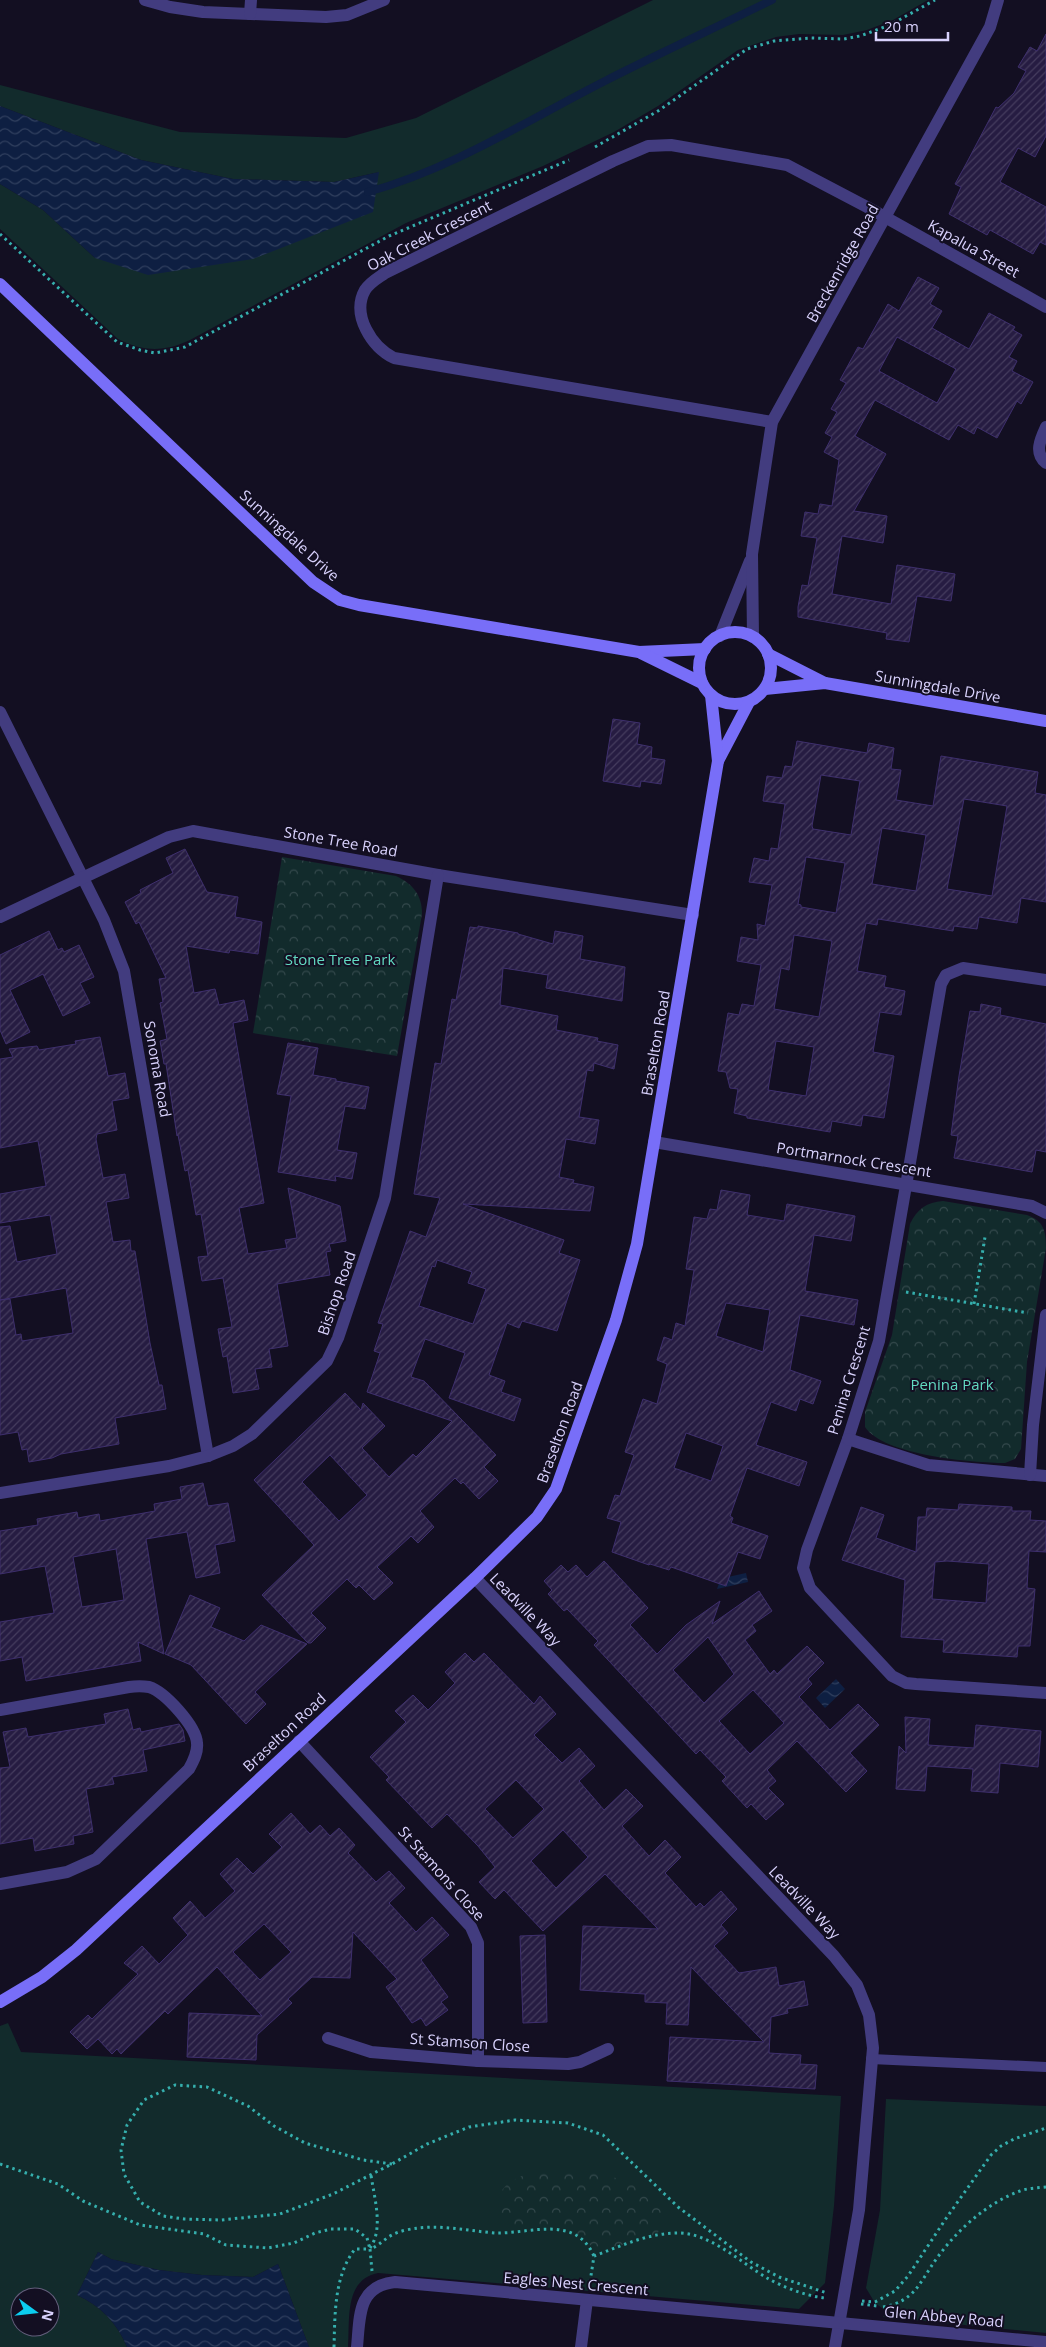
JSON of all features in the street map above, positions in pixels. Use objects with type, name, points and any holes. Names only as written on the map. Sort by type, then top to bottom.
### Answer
[{"type":"street","points":[[145,0],[187,10],[338,16],[359,12],[384,0]]},
{"type":"street","points":[[250,14],[251,0]]},
{"type":"street","name":"Breckenridge Road","points":[[753,637],[752,554],[772,422],[990,27],[998,0]]},
{"type":"street","name":"Oak Creek Crescent","points":[[772,422],[394,358],[379,348],[371,338],[360,310],[364,292],[368,285],[385,273],[613,161],[648,146],[670,145],[687,147],[787,165],[885,218]]},
{"type":"street","name":"Kapalua Street","points":[[885,218],[1046,307]]},
{"type":"street","name":"Sunningdale Drive","points":[[0,284],[312,582],[340,600],[359,605],[639,652],[705,649]]},
{"type":"street","points":[[1046,427],[1039,444],[1039,452],[1046,463]]},
{"type":"street","name":"Breckenridge Road","points":[[720,636],[752,554]]},
{"type":"street","points":[[742,633],[753,637],[762,644],[768,654],[771,666],[770,678],[765,689],[749,702],[736,704],[723,702],[712,695],[702,683],[700,672],[701,660],[705,649],[720,636],[742,633]]},
{"type":"street","name":"Sunningdale Drive","points":[[639,652],[702,683]]},
{"type":"street","name":"Sunningdale Drive","points":[[768,654],[826,683]]},
{"type":"street","name":"Sunningdale Drive","points":[[765,689],[826,683],[1046,721]]},
{"type":"street","name":"Braselton Road","points":[[0,2002],[42,1977],[71,1954],[475,1578],[537,1517],[556,1490],[625,1291],[637,1244],[718,761],[712,695]]},
{"type":"street","name":"Braselton Road","points":[[718,761],[749,702]]},
{"type":"street","name":"Sonoma Road","points":[[0,712],[108,928],[124,971],[208,1456]]},
{"type":"street","name":"Stone Tree Road","points":[[0,917],[169,837],[193,831],[438,875],[693,914]]},
{"type":"street","name":"Bishop Road","points":[[0,1493],[169,1466],[208,1456],[243,1440],[282,1407],[327,1361],[338,1338],[385,1198],[438,875]]},
{"type":"street","name":"Penina Crescent","points":[[1046,980],[963,968],[946,975],[941,984],[935,1008],[880,1341],[848,1439],[804,1560],[804,1575],[810,1588],[883,1666],[899,1680],[916,1684],[1046,1693]]},
{"type":"street","name":"Portmarnock Crescent","points":[[654,1142],[1032,1206],[1046,1213]]},
{"type":"street","points":[[1030,1475],[1033,1425],[1046,1316]]},
{"type":"street","points":[[848,1439],[928,1465],[1046,1476]]},
{"type":"street","name":"Leadville Way","points":[[475,1578],[834,1956],[857,1986],[869,2015],[872,2048],[859,2210],[835,2347]]},
{"type":"street","points":[[0,1710],[129,1687],[149,1687],[164,1696],[191,1726],[197,1742],[197,1752],[190,1769],[96,1859],[67,1872],[0,1884]]},
{"type":"street","name":"St Stamons Close","points":[[299,1741],[471,1927],[478,1943],[478,2061]]},
{"type":"street","name":"St Stamson Close","points":[[328,2038],[371,2052],[478,2061],[568,2064],[580,2062],[608,2049]]},
{"type":"street","name":"Eagles Nest Crescent","points":[[374,2288],[395,2282],[839,2324]]},
{"type":"street","points":[[358,2347],[362,2306],[367,2295],[374,2288]]},
{"type":"street","points":[[581,2347],[587,2300]]},
{"type":"street","name":"Glen Abbey Road","points":[[839,2324],[1046,2342]]},
{"type":"lane","points":[[871,2059],[1046,2067]]},
{"type":"path","points":[[591,149],[658,111],[747,49],[774,41],[811,38],[844,40],[860,36],[890,25],[936,0]]},
{"type":"path","points":[[0,234],[117,342],[148,352],[170,351],[185,347],[389,236],[574,158]]},
{"type":"path","points":[[974,1304],[985,1237]]},
{"type":"path","points":[[889,1290],[1046,1316]]},
{"type":"path","points":[[392,2164],[363,2160],[305,2143],[274,2126],[248,2106],[207,2088],[175,2085],[144,2100],[127,2125],[121,2150],[124,2174],[140,2202],[163,2216],[184,2219],[221,2220],[280,2214],[333,2194],[392,2164],[427,2144],[469,2128],[490,2123],[545,2121],[568,2123],[603,2135],[678,2207],[750,2262],[779,2277],[843,2300],[884,2307],[901,2302],[917,2290],[937,2257],[964,2227],[997,2201],[1021,2191],[1046,2187]]},
{"type":"path","points":[[594,2256],[646,2237],[676,2232],[692,2234],[714,2244],[769,2280],[817,2297],[875,2302],[894,2291],[908,2276],[991,2155],[1000,2146],[1014,2139],[1046,2128]]},
{"type":"path","points":[[0,2164],[58,2184],[83,2201],[140,2225],[204,2234],[226,2245],[268,2248],[294,2243],[315,2233],[331,2229],[355,2229],[367,2238],[374,2288]]},
{"type":"path","points":[[370,2249],[375,2241],[377,2221],[371,2175]]},
{"type":"path","points":[[334,2347],[336,2297],[347,2259],[355,2249],[370,2249],[378,2246],[392,2235],[418,2228],[443,2228],[496,2233],[548,2228],[568,2232],[584,2240],[594,2256],[587,2300]]},
{"type":"green space","points":[[653,0],[928,0],[893,20],[867,30],[843,35],[799,34],[776,37],[738,50],[658,106],[614,132],[543,166],[406,223],[190,340],[172,347],[145,348],[118,339],[0,229],[0,184],[43,210],[95,258],[379,172],[334,182],[233,179],[141,160],[0,106],[0,85],[180,132],[346,138],[416,118]]},
{"type":"green space","name":"Stone Tree Park","points":[[282,857],[396,876],[412,887],[418,896],[422,907],[422,914],[397,1056],[253,1033]]},
{"type":"green space","name":"Penina Park","points":[[943,1201],[1027,1215],[1037,1220],[1043,1227],[1046,1248],[1027,1362],[1021,1449],[1015,1459],[1005,1463],[951,1459],[909,1451],[875,1437],[865,1427],[865,1412],[892,1335],[910,1224],[923,1207]]},
{"type":"green space","points":[[8,2023],[21,2052],[841,2096],[834,2206],[825,2283],[799,2309],[378,2273],[367,2277],[354,2292],[349,2313],[348,2347],[309,2347],[278,2264],[253,2277],[202,2275],[159,2270],[111,2259],[98,2252],[77,2295],[94,2304],[107,2316],[118,2330],[127,2347],[0,2347],[0,2026]]},
{"type":"green space","points":[[886,2099],[1046,2106],[1046,2333],[883,2317],[886,2311],[875,2303],[866,2288],[880,2210]]},
{"type":"green space","points":[[569,2169],[593,2172],[624,2180],[650,2194],[659,2203],[663,2213],[657,2235],[636,2239],[606,2252],[596,2249],[576,2235],[558,2230],[516,2231],[506,2221],[501,2212],[500,2195],[504,2188],[512,2181],[534,2172]]},
{"type":"water","points":[[0,106],[141,160],[233,179],[334,182],[379,172],[373,212],[253,259],[148,275],[95,258],[43,210],[0,184]]},
{"type":"water","points":[[746,1573],[748,1582],[717,1589],[722,1575],[728,1577]]},
{"type":"water","points":[[836,1679],[845,1689],[825,1708],[816,1698]]},
{"type":"water","points":[[98,2252],[111,2259],[159,2270],[202,2275],[253,2277],[278,2264],[309,2347],[127,2347],[118,2330],[107,2316],[94,2304],[77,2295]]},
{"type":"building","points":[[1046,34],[1046,136],[1035,157],[1018,148],[1000,182],[1046,207],[1046,245],[1040,242],[1033,254],[990,230],[987,235],[949,214],[961,187],[955,184],[996,107],[998,108],[1014,93],[1026,71],[1018,67],[1030,47],[1037,51]]},
{"type":"building","points":[[918,277],[939,288],[930,304],[942,311],[932,328],[969,349],[989,313],[1015,327],[1013,330],[1022,335],[1009,357],[1017,361],[1012,371],[1033,382],[1021,404],[1017,401],[997,438],[977,427],[974,434],[958,425],[949,440],[875,400],[855,436],[886,454],[854,511],[887,516],[883,543],[842,536],[832,594],[891,604],[897,565],[955,574],[951,601],[917,596],[909,642],[886,639],[887,633],[798,617],[802,585],[808,586],[817,538],[801,536],[805,512],[818,514],[820,504],[832,506],[839,460],[824,452],[832,437],[825,433],[837,412],[831,409],[846,383],[840,380],[858,347],[863,349],[888,304],[899,311]],"holes":[[[897,337],[956,369],[937,403],[879,371]]]},
{"type":"building","points":[[613,719],[640,723],[637,744],[652,747],[651,758],[665,760],[661,784],[641,781],[640,787],[603,781]]},
{"type":"building","points":[[797,741],[867,753],[869,743],[894,748],[891,769],[901,770],[896,800],[933,806],[941,756],[1038,772],[1035,793],[1046,795],[1046,902],[1021,898],[1017,923],[979,917],[977,929],[954,926],[953,931],[878,919],[877,925],[866,923],[857,971],[886,976],[884,987],[905,991],[901,1015],[880,1012],[873,1052],[894,1056],[884,1118],[863,1115],[861,1126],[832,1121],[830,1132],[747,1118],[747,1116],[734,1113],[738,1089],[730,1088],[726,1072],[718,1071],[728,1013],[739,1015],[742,1004],[754,1006],[761,965],[737,961],[741,937],[758,940],[757,924],[765,926],[772,885],[749,882],[754,858],[769,861],[771,848],[778,849],[785,804],[763,801],[767,776],[782,778],[785,766],[792,767]],"holes":[[[821,775],[860,781],[851,835],[813,829]],[[964,799],[1007,806],[992,896],[947,889]],[[882,828],[926,835],[916,891],[872,884]],[[806,857],[845,863],[836,913],[801,907],[798,904]],[[794,935],[832,941],[819,1017],[774,1009],[781,968],[789,970]],[[776,1041],[814,1047],[806,1096],[768,1090]]]},
{"type":"building","points":[[185,849],[207,892],[238,897],[235,917],[262,922],[258,954],[230,950],[229,953],[186,946],[194,993],[215,989],[219,1005],[244,1000],[248,1020],[233,1023],[264,1203],[239,1208],[248,1254],[287,1248],[285,1240],[297,1238],[288,1188],[340,1206],[346,1241],[329,1244],[331,1251],[326,1252],[330,1275],[277,1284],[288,1346],[269,1349],[272,1367],[255,1369],[259,1389],[233,1393],[227,1356],[223,1357],[218,1329],[232,1327],[223,1278],[202,1281],[198,1257],[208,1256],[201,1214],[196,1215],[188,1170],[185,1171],[177,1136],[166,1064],[164,1064],[160,1041],[167,1039],[160,1003],[163,1002],[159,979],[166,978],[139,922],[136,924],[125,902],[141,893],[140,890],[173,873],[166,858]]},
{"type":"building","points":[[478,926],[518,933],[553,944],[555,931],[583,936],[580,959],[625,967],[622,1001],[546,988],[548,975],[503,968],[500,1005],[558,1016],[556,1030],[598,1038],[597,1041],[618,1045],[614,1069],[594,1063],[593,1071],[587,1070],[579,1117],[599,1120],[595,1144],[566,1139],[559,1177],[574,1180],[573,1183],[594,1187],[590,1211],[463,1204],[564,1240],[559,1253],[580,1260],[557,1331],[522,1321],[519,1328],[507,1323],[489,1375],[505,1381],[501,1392],[521,1399],[514,1421],[449,1398],[465,1353],[425,1339],[411,1377],[424,1381],[496,1455],[484,1467],[498,1481],[479,1499],[463,1482],[461,1484],[455,1478],[420,1511],[434,1527],[418,1543],[411,1536],[377,1567],[393,1583],[374,1600],[359,1585],[356,1588],[347,1579],[311,1613],[326,1628],[311,1643],[308,1643],[262,1595],[314,1545],[254,1480],[345,1393],[361,1410],[363,1403],[385,1426],[362,1448],[389,1477],[413,1454],[416,1457],[452,1421],[367,1392],[380,1353],[374,1351],[383,1324],[378,1323],[410,1231],[426,1237],[440,1198],[414,1194],[435,1063],[441,1064],[452,999],[456,1000],[470,927],[478,928]],"holes":[[[437,1260],[472,1272],[468,1283],[486,1289],[473,1324],[419,1306],[432,1266],[435,1267]],[[330,1455],[367,1495],[339,1521],[302,1482]]]},
{"type":"building","points":[[49,931],[58,950],[62,948],[64,952],[79,945],[94,977],[80,983],[90,1003],[63,1016],[43,974],[10,990],[30,1032],[6,1044],[0,1030],[0,955]]},
{"type":"building","points":[[981,1004],[1001,1008],[1000,1015],[1046,1024],[1046,1152],[1036,1150],[1032,1172],[954,1158],[958,1136],[951,1135],[970,1011],[980,1012]]},
{"type":"building","points":[[100,1037],[108,1076],[125,1073],[129,1098],[112,1101],[117,1130],[97,1134],[96,1139],[103,1178],[125,1174],[129,1198],[106,1202],[113,1242],[130,1240],[131,1251],[135,1251],[150,1343],[159,1385],[162,1385],[166,1409],[115,1418],[119,1444],[61,1454],[52,1458],[29,1462],[27,1449],[22,1450],[18,1432],[0,1435],[0,1227],[10,1226],[17,1262],[57,1254],[50,1215],[0,1223],[0,1194],[46,1186],[38,1141],[0,1148],[0,1059],[13,1057],[9,1049],[37,1046],[39,1050],[76,1044],[75,1041]],"holes":[[[66,1288],[73,1333],[22,1341],[21,1334],[16,1335],[10,1299],[0,1300]]]},
{"type":"building","points":[[288,1043],[318,1048],[313,1075],[369,1087],[365,1109],[345,1106],[337,1150],[357,1153],[352,1179],[335,1176],[336,1181],[278,1172],[291,1096],[277,1094]]},
{"type":"building","points":[[721,1190],[750,1195],[747,1215],[784,1221],[787,1204],[855,1216],[851,1241],[814,1235],[805,1291],[858,1300],[854,1325],[800,1315],[790,1370],[821,1381],[813,1404],[800,1399],[796,1411],[771,1402],[756,1445],[807,1462],[799,1486],[747,1468],[730,1516],[733,1518],[731,1523],[768,1536],[760,1559],[738,1552],[726,1586],[671,1567],[669,1570],[649,1565],[612,1552],[621,1522],[607,1518],[615,1495],[620,1496],[634,1455],[625,1452],[643,1399],[657,1404],[667,1364],[657,1360],[664,1337],[672,1340],[676,1323],[685,1326],[694,1270],[686,1269],[694,1217],[707,1219],[710,1209],[717,1210]],"holes":[[[726,1303],[770,1310],[763,1352],[716,1336]],[[686,1433],[723,1446],[711,1481],[674,1468]]]},
{"type":"building","points":[[203,1483],[208,1506],[228,1503],[235,1541],[215,1545],[220,1573],[196,1578],[187,1532],[146,1539],[164,1654],[138,1642],[141,1661],[26,1681],[22,1657],[0,1661],[0,1622],[54,1613],[45,1566],[0,1574],[0,1531],[38,1525],[37,1519],[77,1512],[78,1518],[99,1514],[100,1521],[155,1511],[154,1504],[182,1499],[180,1487]],"holes":[[[116,1549],[124,1600],[82,1607],[73,1557]]]},
{"type":"building","points":[[959,1504],[1012,1507],[1012,1511],[1031,1511],[1030,1520],[1046,1521],[1046,1552],[1029,1551],[1027,1588],[1035,1589],[1030,1646],[1018,1646],[1017,1657],[943,1652],[944,1640],[901,1637],[905,1580],[842,1560],[861,1507],[884,1515],[876,1538],[916,1552],[918,1517],[926,1517],[927,1508],[958,1510]],"holes":[[[935,1562],[989,1564],[986,1603],[932,1599]]]},
{"type":"building","points":[[604,1561],[648,1608],[630,1625],[657,1654],[686,1625],[720,1601],[712,1624],[759,1591],[772,1611],[752,1625],[756,1631],[745,1640],[770,1674],[774,1670],[777,1674],[807,1646],[824,1663],[808,1679],[812,1684],[799,1697],[830,1730],[858,1704],[879,1725],[850,1753],[867,1771],[846,1792],[797,1741],[767,1770],[776,1781],[768,1788],[784,1804],[766,1820],[751,1804],[747,1808],[722,1781],[726,1777],[700,1750],[696,1754],[594,1645],[598,1641],[567,1609],[564,1611],[548,1594],[552,1590],[544,1581],[561,1565],[568,1572],[576,1565],[587,1577]],"holes":[[[708,1637],[734,1674],[704,1703],[673,1670]],[[753,1690],[784,1723],[750,1754],[719,1721]]]},
{"type":"building","points":[[190,1595],[220,1608],[211,1627],[244,1641],[261,1625],[307,1644],[255,1692],[266,1704],[246,1724],[191,1665],[165,1654]]},
{"type":"building","points":[[465,1653],[474,1662],[484,1653],[534,1704],[540,1696],[556,1714],[534,1735],[562,1763],[579,1748],[595,1766],[579,1781],[604,1810],[626,1789],[643,1806],[622,1826],[649,1856],[665,1840],[681,1857],[665,1873],[696,1907],[700,1903],[704,1907],[721,1891],[737,1909],[721,1925],[728,1933],[714,1946],[739,1973],[776,1967],[779,1986],[804,1981],[808,2005],[787,2009],[788,2013],[771,2017],[769,2053],[801,2055],[800,2064],[817,2065],[815,2089],[667,2081],[670,2037],[764,2042],[691,1967],[688,2025],[666,2024],[667,2003],[645,2002],[645,1994],[580,1990],[583,1926],[658,1929],[605,1874],[543,1931],[504,1890],[495,1899],[479,1882],[495,1867],[447,1814],[432,1828],[386,1780],[389,1777],[370,1757],[406,1722],[395,1711],[413,1695],[428,1710],[455,1683],[445,1672]],"holes":[[[516,1780],[544,1809],[513,1838],[485,1809]],[[563,1830],[588,1857],[556,1888],[531,1861]]]},
{"type":"building","points":[[128,1709],[133,1730],[140,1728],[141,1732],[179,1724],[183,1730],[185,1741],[143,1750],[147,1771],[112,1777],[114,1784],[86,1789],[93,1832],[73,1836],[74,1844],[35,1851],[33,1838],[0,1844],[0,1768],[10,1767],[3,1732],[26,1728],[28,1737],[106,1724],[104,1714]]},
{"type":"building","points":[[905,1717],[930,1719],[928,1745],[974,1748],[976,1725],[1041,1731],[1038,1767],[1000,1763],[998,1793],[971,1791],[973,1769],[927,1766],[925,1791],[896,1789],[899,1746],[906,1753]]},
{"type":"building","points":[[291,1813],[310,1834],[320,1825],[330,1836],[339,1828],[355,1845],[348,1853],[376,1882],[389,1871],[405,1888],[389,1903],[416,1932],[432,1917],[449,1935],[421,1960],[448,1997],[441,2002],[448,2010],[426,2026],[421,2018],[412,2023],[386,1987],[397,1979],[353,1932],[350,1978],[312,1977],[288,1999],[292,2003],[257,2035],[256,2060],[187,2057],[189,2013],[262,2016],[217,1967],[168,2014],[165,2011],[121,2054],[117,2049],[112,2054],[98,2039],[87,2049],[70,2032],[88,2015],[92,2019],[138,1974],[124,1963],[142,1946],[159,1964],[188,1935],[173,1918],[190,1901],[205,1918],[235,1891],[220,1874],[237,1858],[253,1874],[282,1847],[269,1834]],"holes":[[[264,1924],[291,1952],[260,1980],[233,1952]]]},
{"type":"building","points":[[545,1935],[547,2022],[523,2023],[520,1936]]},
{"type":"waterway","points":[[368,192],[399,182],[460,157],[605,81],[772,0]]}]
